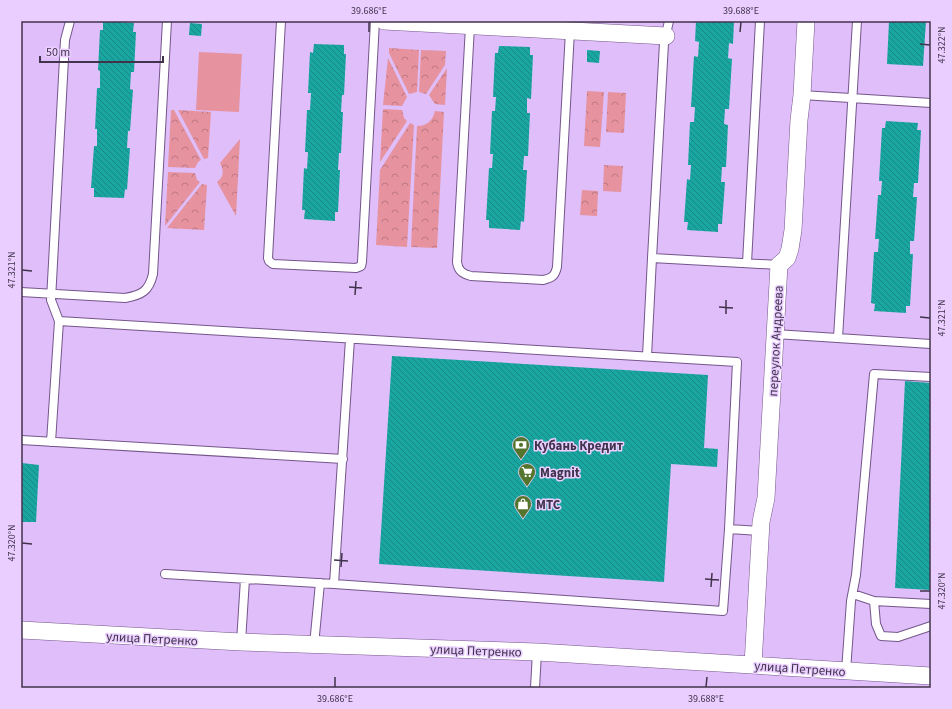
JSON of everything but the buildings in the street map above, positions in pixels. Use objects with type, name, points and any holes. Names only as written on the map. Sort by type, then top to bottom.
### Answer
[{"type":"street","points":[[384,21],[570,31],[668,28]]},
{"type":"street","points":[[779,265],[786,258],[790,249],[793,230],[806,21]]},
{"type":"street","name":"переулок Андреева","points":[[753,665],[760,531],[766,498],[779,265]]},
{"type":"street","name":"улица Петренко","points":[[21,630],[241,642],[537,652],[931,676]]},
{"type":"lane","points":[[51,442],[60,321],[51,300],[65,40],[70,21]]},
{"type":"lane","points":[[21,292],[125,298],[136,296],[145,292],[151,283],[153,274],[167,21]]},
{"type":"lane","points":[[281,21],[268,258],[273,264],[356,268],[361,266],[362,262],[375,21]]},
{"type":"lane","points":[[747,263],[760,21]]},
{"type":"lane","points":[[838,338],[857,21]]},
{"type":"lane","points":[[470,26],[457,262],[458,268],[464,274],[471,276],[543,280],[551,278],[557,267],[570,31]]},
{"type":"lane","points":[[647,356],[664,49],[668,28]]},
{"type":"lane","points":[[802,95],[931,102]]},
{"type":"lane","points":[[652,258],[779,265]]},
{"type":"lane","points":[[60,321],[737,362],[729,529],[723,611],[320,583],[166,574]]},
{"type":"lane","points":[[775,334],[931,344]]},
{"type":"lane","points":[[334,584],[350,339]]},
{"type":"lane","points":[[846,671],[874,374],[931,377]]},
{"type":"lane","points":[[21,440],[343,459]]},
{"type":"lane","points":[[729,529],[760,531]]},
{"type":"lane","points":[[241,642],[245,579]]},
{"type":"lane","points":[[314,645],[320,583]]},
{"type":"lane","points":[[853,594],[874,601],[931,604]]},
{"type":"lane","points":[[874,601],[876,624],[881,636],[898,637],[931,626]]},
{"type":"lane","points":[[535,688],[537,652]]},
{"type":"green space","points":[[389,48],[419,50],[417,92],[409,94],[389,53]]},
{"type":"green space","points":[[421,50],[446,51],[445,65],[426,94],[419,92]]},
{"type":"green space","points":[[199,52],[242,54],[239,112],[196,110]]},
{"type":"green space","points":[[388,58],[407,97],[402,106],[383,105]]},
{"type":"green space","points":[[447,68],[445,105],[435,104],[429,95]]},
{"type":"green space","points":[[587,91],[604,92],[600,147],[584,146]]},
{"type":"green space","points":[[608,92],[626,93],[624,133],[606,132]]},
{"type":"green space","points":[[383,109],[402,110],[404,118],[407,121],[380,162]]},
{"type":"green space","points":[[171,110],[174,110],[201,160],[195,168],[168,167]]},
{"type":"green space","points":[[178,110],[211,112],[208,158],[204,159]]},
{"type":"green space","points":[[435,111],[444,112],[437,248],[411,247],[417,126],[424,125],[429,122]]},
{"type":"green space","points":[[410,123],[414,125],[407,247],[376,245],[380,170]]},
{"type":"green space","points":[[240,139],[236,216],[217,182],[223,173],[220,163]]},
{"type":"green space","points":[[604,165],[623,166],[621,192],[603,191]]},
{"type":"green space","points":[[168,172],[195,173],[197,180],[200,182],[165,226]]},
{"type":"green space","points":[[202,184],[207,185],[204,230],[167,228]]},
{"type":"green space","points":[[582,190],[598,191],[597,216],[580,215]]},
{"type":"place","name":"Кубань Кредит","points":[[521,460]]},
{"type":"place","name":"Magnit","points":[[527,487]]},
{"type":"place","name":"МТС","points":[[523,519]]}]
